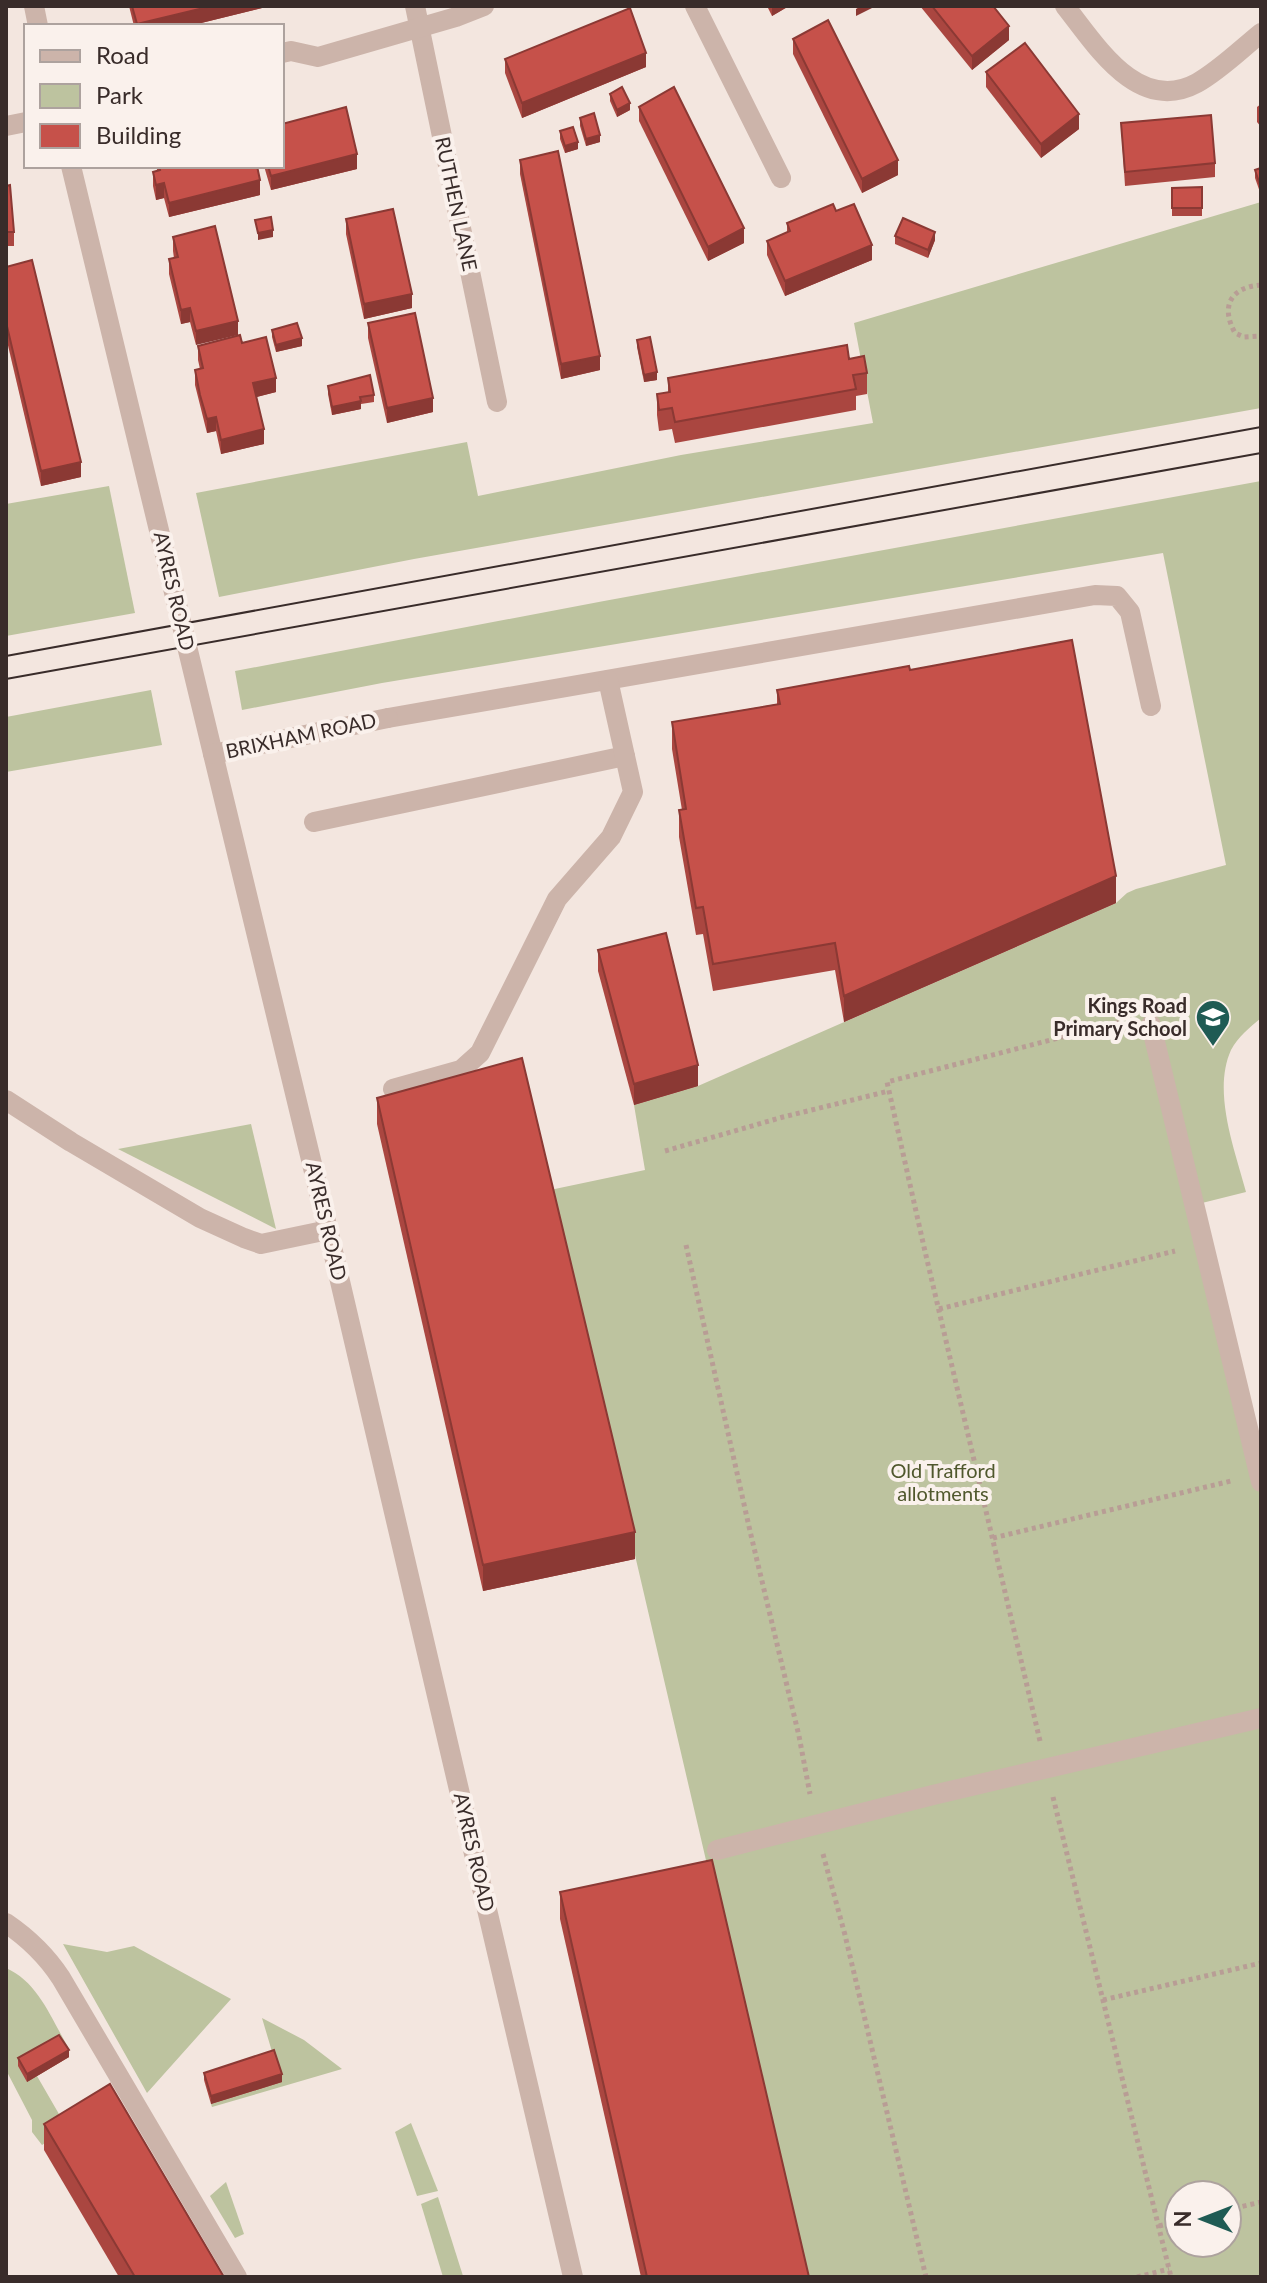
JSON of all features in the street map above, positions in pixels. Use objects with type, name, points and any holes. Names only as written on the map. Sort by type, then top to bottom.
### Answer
[{"type":"street","name":"RUTHEN LANE","points":[[415,6],[497,402]]},
{"type":"street","points":[[284,53],[291,51],[318,57],[484,6]]},
{"type":"street","points":[[695,6],[781,178]]},
{"type":"street","points":[[1065,6],[1131,81],[1159,91],[1185,88],[1197,82],[1261,33]]},
{"type":"street","name":"AYRES ROAD","points":[[71,168],[328,1230],[573,2277]]},
{"type":"street","name":"BRIXHAM ROAD","points":[[211,744],[388,718],[1095,595],[1117,596],[1130,612],[1151,706]]},
{"type":"street","points":[[393,1089],[461,1070],[480,1053],[557,899],[617,826],[633,792],[608,680]]},
{"type":"street","points":[[314,822],[625,756]]},
{"type":"street","points":[[1151,1025],[1260,1478]]},
{"type":"street","points":[[6,1100],[200,1218],[244,1238],[261,1244],[328,1230]]},
{"type":"street","points":[[717,1850],[816,1823],[1261,1718]]},
{"type":"street","points":[[6,1923],[23,1934],[55,1969],[237,2277]]},
{"type":"path","points":[[1261,285],[1241,289],[1233,296],[1228,316],[1235,333],[1244,337],[1261,336]]},
{"type":"path","points":[[1151,1025],[1141,1017],[887,1082],[1046,1768],[1171,2277]]},
{"type":"path","points":[[665,1151],[889,1091]]},
{"type":"path","points":[[939,1309],[1204,1244]]},
{"type":"path","points":[[686,1245],[799,1736],[816,1823],[926,2277]]},
{"type":"path","points":[[993,1538],[1260,1478]]},
{"type":"path","points":[[1103,2000],[1261,1963]]},
{"type":"path","points":[[1159,2226],[1163,2225]]},
{"type":"path","points":[[1137,2277],[1169,2269]]},
{"type":"green space","points":[[1261,202],[1261,408],[414,559],[219,597],[196,493],[467,442],[478,496],[681,455],[873,423],[854,323]]},
{"type":"green space","name":"Old Trafford allotments","points":[[1261,481],[1261,1018],[1231,1050],[1224,1084],[1227,1121],[1246,1192],[1202,1203],[1261,1445],[1261,2277],[803,2277],[550,1190],[645,1170],[634,1105],[698,1086],[1116,903],[1136,889],[1226,865],[1163,553],[382,683],[242,710],[235,671]]},
{"type":"green space","points":[[109,486],[135,613],[6,636],[6,504]]},
{"type":"green space","points":[[151,690],[162,745],[6,772],[6,717]]},
{"type":"green space","points":[[251,1124],[276,1229],[118,1149]]},
{"type":"green space","points":[[63,1944],[107,1952],[134,1946],[231,1999],[147,2093]]},
{"type":"green space","points":[[6,1968],[27,1982],[35,1992],[68,2047],[69,2057],[37,2076],[63,2121],[63,2131],[42,2145],[32,2132],[32,2120],[6,2070]]},
{"type":"green space","points":[[262,2018],[304,2040],[342,2069],[212,2107],[211,2104],[281,2082]]},
{"type":"green space","points":[[411,2123],[438,2191],[417,2196],[395,2132]]},
{"type":"green space","points":[[226,2182],[244,2234],[235,2238],[210,2196]]},
{"type":"green space","points":[[438,2197],[463,2276],[443,2277],[421,2204]]},
{"type":"building","points":[[132,6],[212,6],[137,24]]},
{"type":"building","points":[[932,6],[993,6],[1009,26],[972,56]]},
{"type":"building","points":[[630,8],[646,53],[522,103],[505,59]]},
{"type":"building","points":[[828,20],[898,160],[862,179],[793,39]]},
{"type":"building","points":[[1025,43],[1079,114],[1041,144],[986,72]]},
{"type":"building","points":[[622,87],[630,103],[617,110],[610,94]]},
{"type":"building","points":[[674,87],[744,228],[708,247],[639,107]]},
{"type":"building","points":[[346,107],[357,154],[271,176],[269,168],[284,168],[284,123]]},
{"type":"building","points":[[594,113],[600,135],[586,139],[580,118]]},
{"type":"building","points":[[1211,115],[1215,163],[1125,172],[1121,123]]},
{"type":"building","points":[[573,127],[578,142],[565,146],[560,131]]},
{"type":"building","points":[[558,151],[600,356],[561,364],[520,160]]},
{"type":"building","points":[[257,168],[260,180],[169,203],[164,183],[156,185],[153,172]]},
{"type":"building","points":[[1261,168],[1261,188],[1255,170]]},
{"type":"building","points":[[10,185],[14,232],[6,232],[6,186]]},
{"type":"building","points":[[1202,187],[1202,208],[1172,208],[1172,188]]},
{"type":"building","points":[[833,204],[836,211],[854,204],[872,245],[785,281],[767,241],[790,231],[787,223]]},
{"type":"building","points":[[393,209],[412,294],[364,304],[346,219]]},
{"type":"building","points":[[271,217],[273,230],[258,233],[255,220]]},
{"type":"building","points":[[903,218],[935,232],[928,250],[895,236]]},
{"type":"building","points":[[215,226],[238,321],[196,331],[190,308],[181,310],[169,259],[178,257],[173,237]]},
{"type":"building","points":[[32,260],[81,462],[41,471],[6,322],[6,267]]},
{"type":"building","points":[[415,313],[433,398],[387,408],[368,323]]},
{"type":"building","points":[[297,323],[302,338],[276,345],[272,330]]},
{"type":"building","points":[[240,335],[242,343],[266,337],[276,378],[253,383],[264,429],[221,440],[216,417],[207,419],[200,395],[195,370],[203,368],[198,346]]},
{"type":"building","points":[[650,337],[657,372],[644,375],[637,340]]},
{"type":"building","points":[[847,345],[849,359],[864,356],[867,373],[853,375],[856,389],[675,422],[672,408],[659,410],[657,394],[670,392],[668,378]]},
{"type":"building","points":[[370,375],[374,395],[332,407],[328,386]]},
{"type":"building","points":[[1072,640],[1116,876],[844,996],[835,943],[713,964],[703,907],[696,908],[679,810],[686,809],[672,722],[780,704],[777,690],[909,666],[910,670]]},
{"type":"building","points":[[666,933],[698,1065],[634,1084],[598,950]]},
{"type":"building","points":[[522,1058],[635,1532],[483,1565],[377,1098]]},
{"type":"building","points":[[712,1860],[809,2277],[647,2277],[560,1892]]},
{"type":"building","points":[[59,2035],[69,2050],[27,2074],[18,2058]]},
{"type":"building","points":[[274,2050],[282,2074],[211,2096],[204,2073]]},
{"type":"building","points":[[110,2084],[224,2277],[135,2277],[44,2124]]},
{"type":"tram line","points":[[6,656],[1261,427]]},
{"type":"tram line","points":[[6,679],[1261,453]]},
{"type":"place","name":"Kings Road Primary School","points":[[1213,1048]]}]
